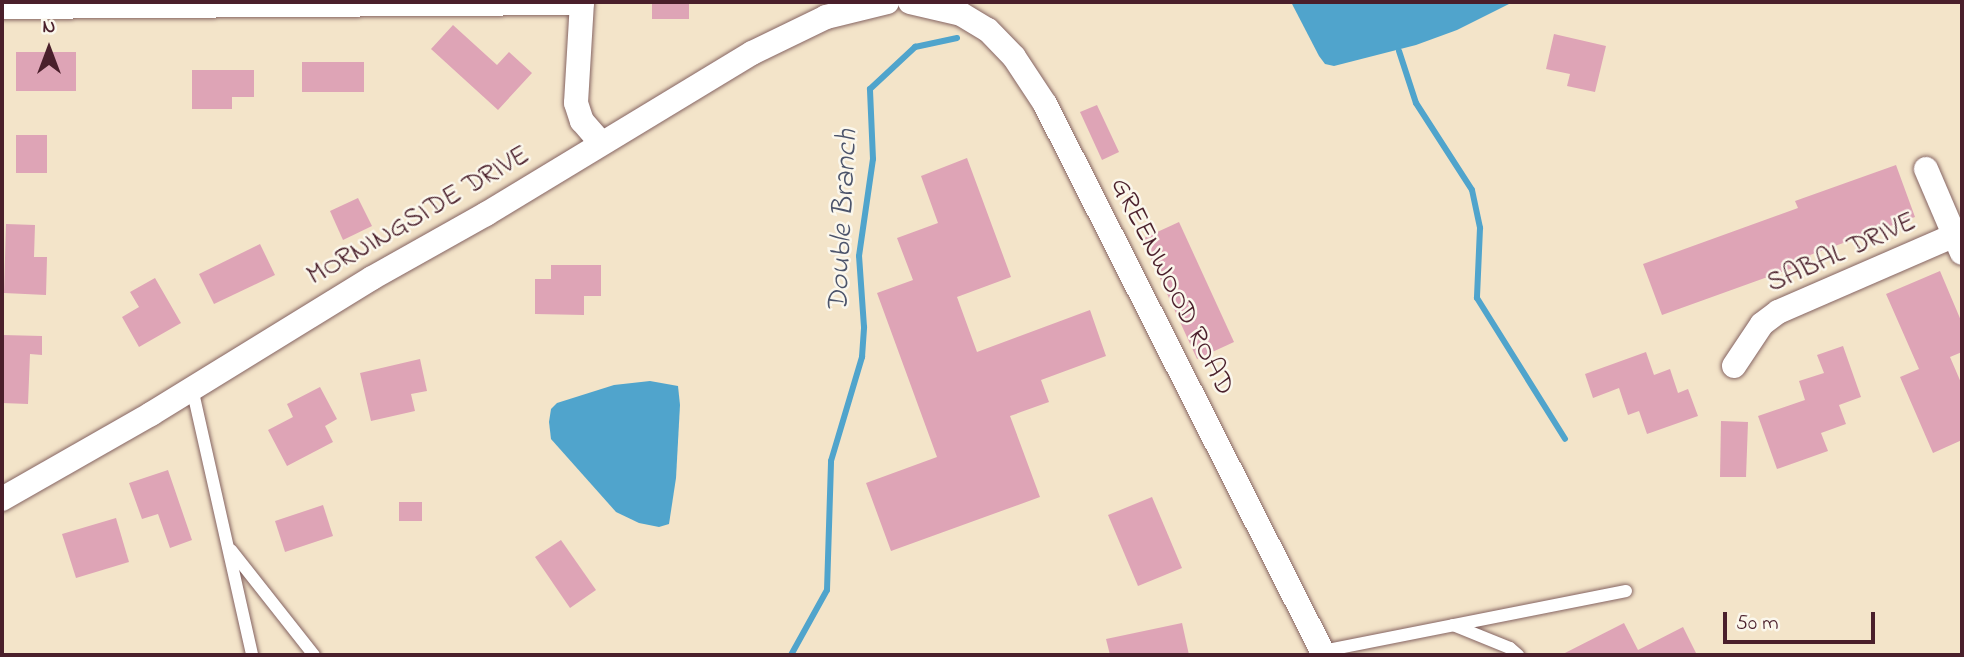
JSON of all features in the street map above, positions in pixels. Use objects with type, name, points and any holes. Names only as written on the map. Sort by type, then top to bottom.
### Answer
[{"type":"street","points":[[2,7],[582,2],[576,103],[582,121],[601,143]]},
{"type":"street","name":"GREENWOOD ROAD","points":[[910,2],[961,14],[988,30],[1014,57],[1045,104],[1319,654]]},
{"type":"street","name":"MORNINGSIDE DRIVE","points":[[2,499],[192,388],[372,278],[486,214],[752,53],[826,17],[873,3]]},
{"type":"street","points":[[1926,169],[1959,244]]},
{"type":"street","name":"SABAL DRIVE","points":[[1734,366],[1762,324],[1777,312],[1959,244]]},
{"type":"lane","points":[[192,388],[252,655]]},
{"type":"lane","points":[[229,547],[314,655]]},
{"type":"lane","points":[[1319,654],[1626,591]]},
{"type":"lane","points":[[1453,625],[1510,648],[1518,655]]},
{"type":"water","points":[[1291,2],[1513,2],[1457,30],[1416,45],[1334,66],[1325,64],[1319,56]]},
{"type":"water","points":[[650,381],[678,386],[680,405],[676,478],[669,524],[659,527],[639,523],[616,512],[551,439],[549,422],[551,409],[557,403],[614,385]]},
{"type":"building","points":[[652,2],[689,2],[689,19],[652,19]]},
{"type":"building","points":[[453,25],[497,65],[509,52],[532,73],[498,110],[431,49]]},
{"type":"building","points":[[1554,34],[1606,46],[1595,92],[1567,86],[1570,74],[1546,69]]},
{"type":"building","points":[[16,52],[76,52],[76,91],[16,91]]},
{"type":"building","points":[[302,62],[364,62],[364,92],[302,92]]},
{"type":"building","points":[[192,70],[254,70],[254,97],[232,97],[232,109],[192,109]]},
{"type":"building","points":[[1097,105],[1119,152],[1102,160],[1080,112]]},
{"type":"building","points":[[16,135],[47,135],[47,173],[16,173]]},
{"type":"building","points":[[967,158],[1011,277],[957,297],[977,352],[1090,310],[1106,356],[1041,380],[1049,402],[1010,416],[1040,497],[891,551],[866,483],[937,457],[877,293],[913,280],[897,238],[938,223],[921,176]]},
{"type":"building","points":[[1896,165],[1915,217],[1810,255],[1812,261],[1662,315],[1643,264],[1798,208],[1795,201]]},
{"type":"building","points":[[358,198],[372,226],[343,240],[330,211]]},
{"type":"building","points":[[1179,222],[1234,342],[1197,359],[1142,239]]},
{"type":"building","points":[[6,224],[35,225],[34,257],[47,257],[46,295],[4,293]]},
{"type":"building","points":[[260,244],[275,275],[214,304],[199,274]]},
{"type":"building","points":[[551,265],[601,265],[601,296],[584,296],[584,315],[535,314],[535,279],[551,279]]},
{"type":"building","points":[[1940,271],[1962,323],[1962,352],[1950,357],[1962,385],[1962,440],[1933,453],[1900,377],[1919,369],[1886,294]]},
{"type":"building","points":[[155,278],[181,323],[139,347],[122,317],[139,307],[130,292]]},
{"type":"building","points":[[2,335],[42,336],[42,355],[30,354],[28,404],[2,403]]},
{"type":"building","points":[[1843,346],[1861,397],[1839,405],[1846,424],[1821,433],[1828,451],[1777,469],[1758,416],[1805,400],[1799,381],[1824,373],[1817,355]]},
{"type":"building","points":[[1646,352],[1654,375],[1670,369],[1678,393],[1688,389],[1698,416],[1647,434],[1639,411],[1628,415],[1619,388],[1593,398],[1585,374]]},
{"type":"building","points":[[420,359],[427,391],[411,394],[415,411],[371,421],[360,373]]},
{"type":"building","points":[[320,387],[337,419],[325,426],[333,442],[287,466],[268,430],[293,417],[287,404]]},
{"type":"building","points":[[1721,421],[1748,422],[1746,477],[1720,477]]},
{"type":"building","points":[[168,470],[192,540],[170,548],[158,514],[142,519],[129,483]]},
{"type":"building","points":[[1152,497],[1182,568],[1138,586],[1108,515]]},
{"type":"building","points":[[399,502],[422,502],[422,521],[399,521]]},
{"type":"building","points":[[323,505],[333,536],[285,552],[275,521]]},
{"type":"building","points":[[116,518],[129,562],[76,578],[62,534]]},
{"type":"building","points":[[561,540],[596,590],[570,608],[535,557]]},
{"type":"building","points":[[1182,623],[1189,655],[1110,655],[1106,639]]},
{"type":"building","points":[[1624,623],[1638,650],[1683,627],[1697,655],[1561,655]]},
{"type":"waterway","name":"Double Branch","points":[[791,655],[827,590],[831,461],[862,357],[864,327],[859,256],[873,159],[870,89],[915,47],[957,38]]},
{"type":"waterway","points":[[1399,51],[1416,103],[1472,190],[1480,228],[1477,298],[1565,439]]}]
